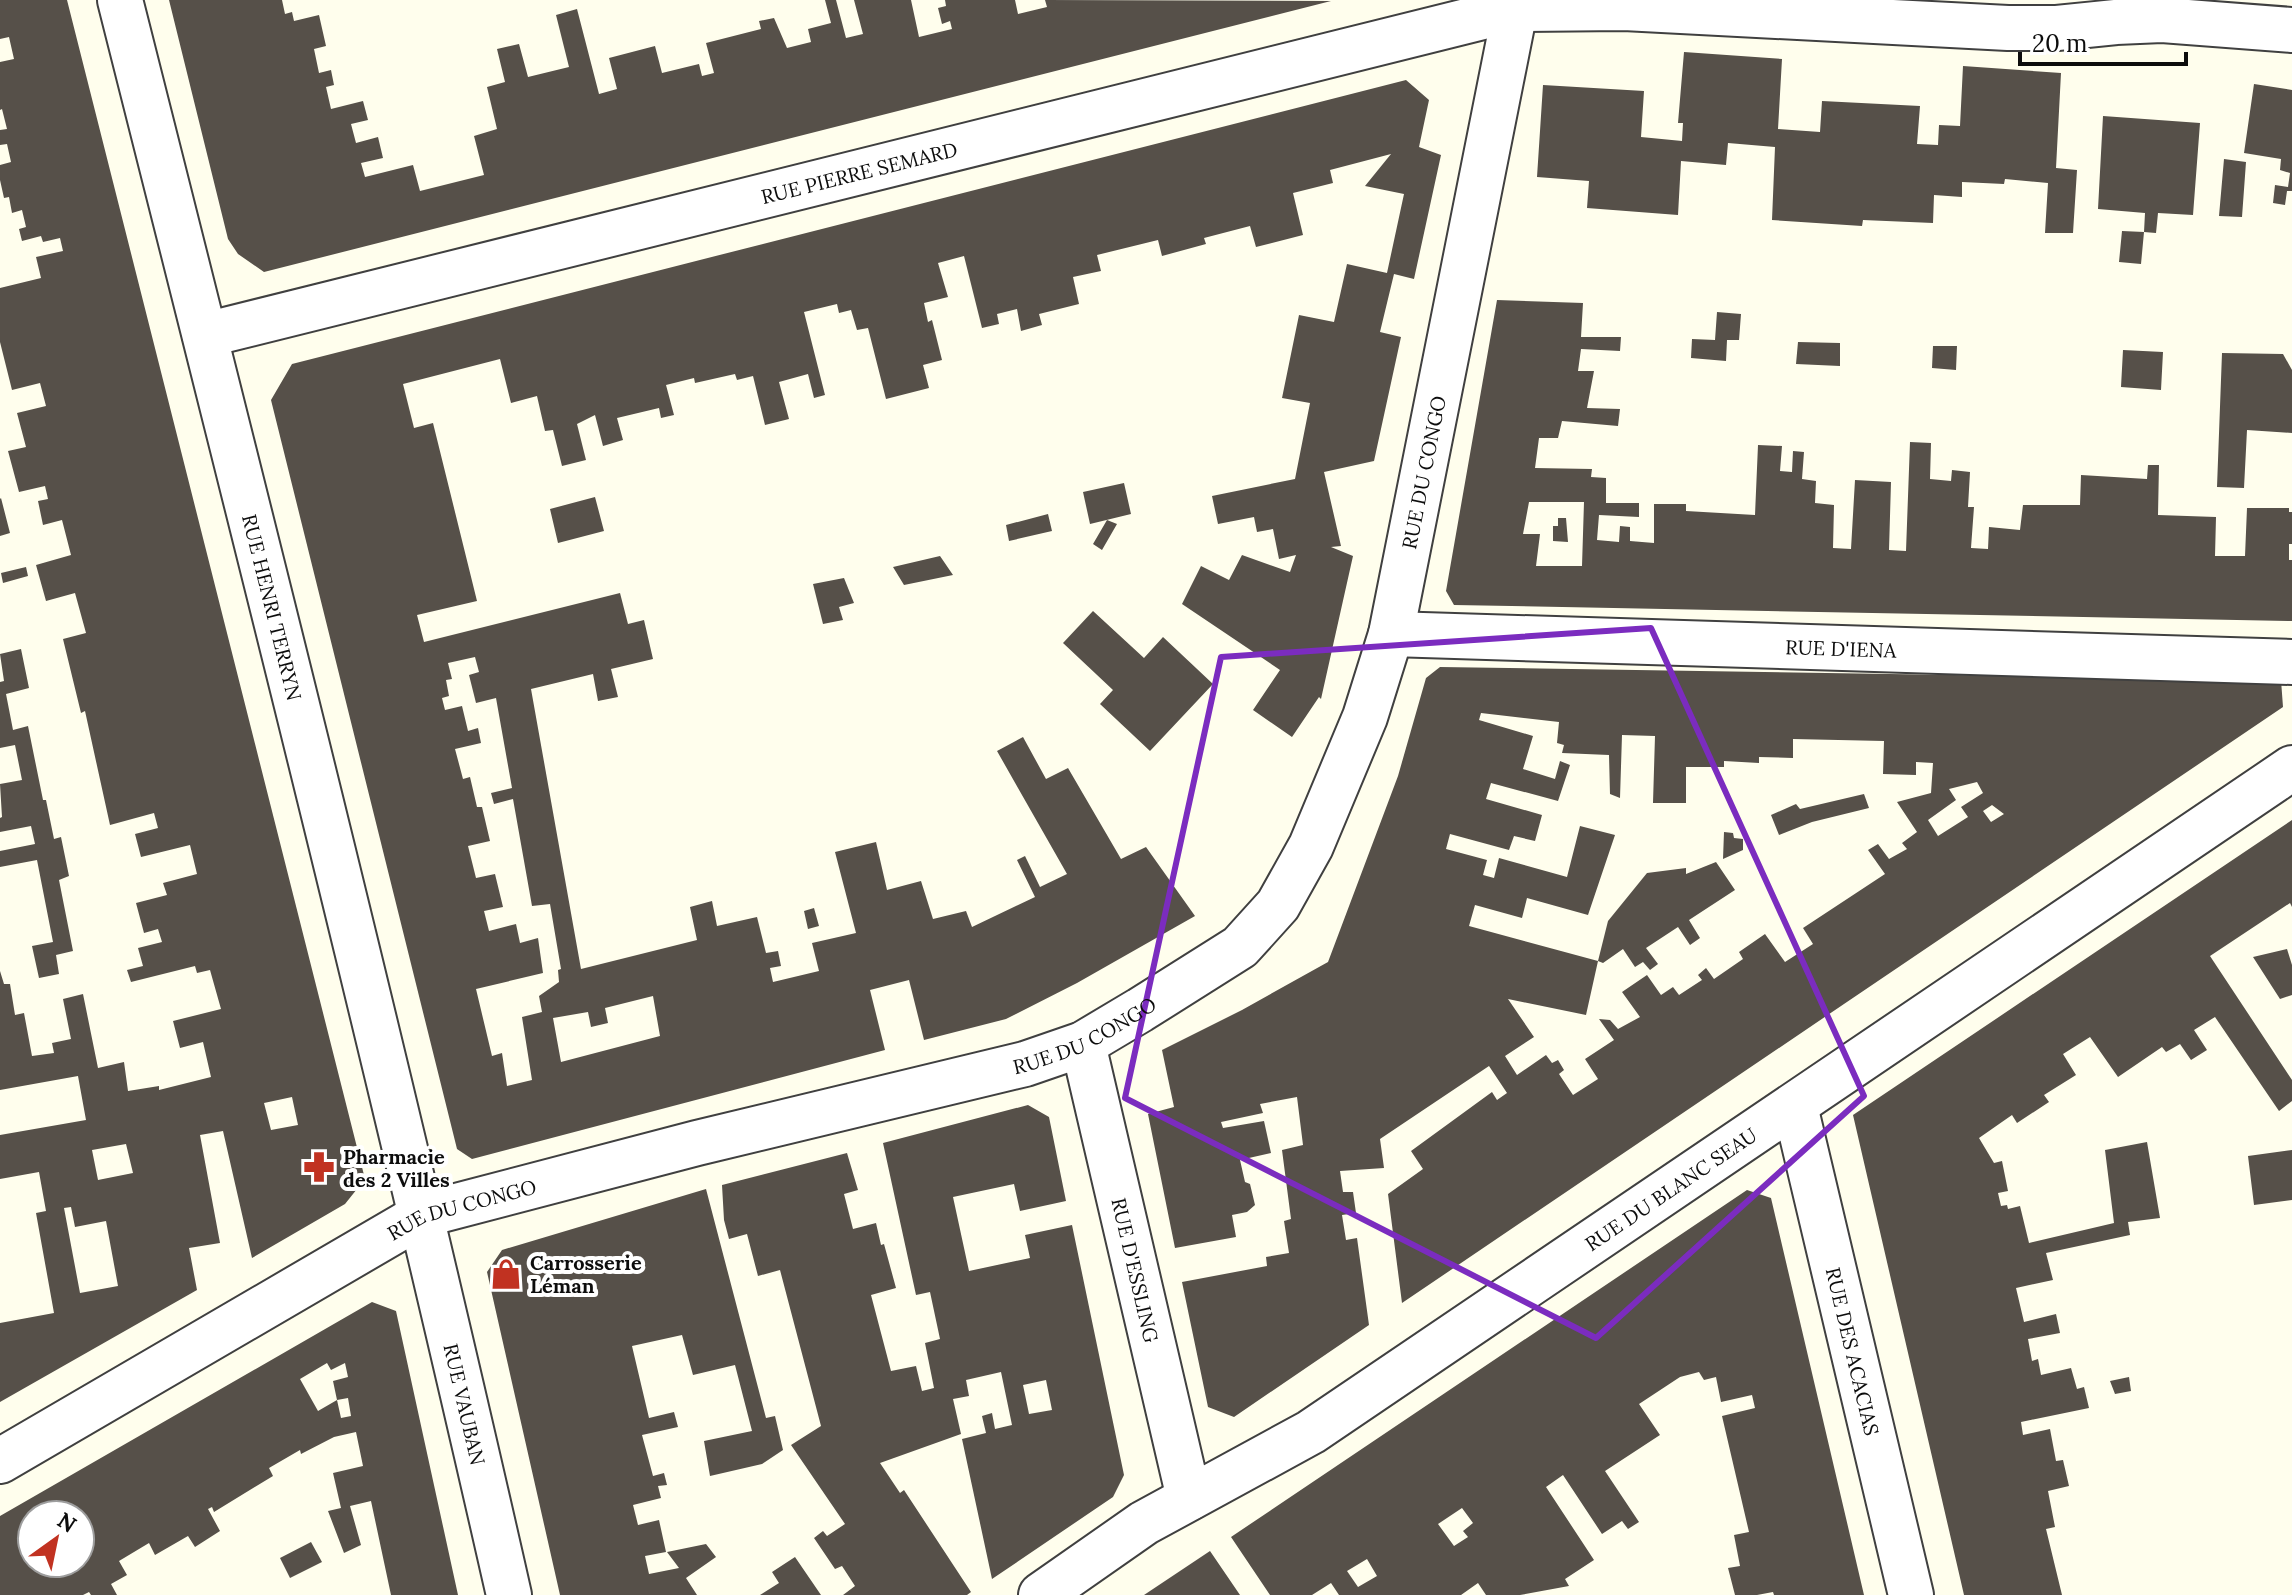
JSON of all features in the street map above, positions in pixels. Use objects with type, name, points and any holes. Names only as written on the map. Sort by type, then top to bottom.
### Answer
[{"type":"street","name":"RUE HENRI TERRYN","points":[[120,0],[422,1215]]},
{"type":"street","name":"RUE PIERRE SEMARD","points":[[205,335],[1516,4],[2008,28],[2057,28],[2162,20],[2292,30]]},
{"type":"street","name":"RUE DU CONGO","points":[[0,1461],[422,1215],[697,1143],[1025,1064],[1083,1044],[1240,947],[1259,929],[1278,905],[1311,846],[1365,717],[1391,634],[1516,4]]},
{"type":"street","name":"RUE D'IENA","points":[[1391,634],[2292,662]]},
{"type":"street","name":"RUE DU BLANC SEAU","points":[[1041,1595],[1106,1548],[1189,1498],[1311,1432],[2292,768]]},
{"type":"street","name":"RUE D'ESSLING","points":[[1083,1044],[1189,1498]]},
{"type":"street","name":"RUE DES ACACIAS","points":[[1795,1106],[1911,1595]]},
{"type":"street","name":"RUE VAUBAN","points":[[422,1215],[509,1595]]},
{"type":"highlighted area","points":[[1651,628],[1864,1096],[1596,1338],[1125,1098],[1221,657]]},
{"type":"building","points":[[0,0],[67,0],[365,1179],[345,1204],[252,1258],[223,1131],[200,1135],[220,1243],[189,1248],[197,1290],[0,1402],[0,1323],[54,1313],[36,1213],[46,1211],[39,1172],[0,1179],[0,1135],[86,1120],[78,1076],[0,1090],[0,971],[4,984],[10,984],[15,1015],[24,1013],[32,1056],[54,1053],[52,1043],[71,1039],[63,999],[83,994],[98,1068],[124,1062],[128,1091],[159,1086],[159,1090],[211,1077],[203,1042],[180,1048],[173,1021],[221,1009],[210,970],[197,973],[195,966],[131,982],[127,970],[143,966],[138,948],[162,942],[158,929],[144,933],[136,903],[167,895],[163,883],[197,874],[190,845],[141,857],[135,834],[158,828],[154,813],[110,825],[85,711],[81,713],[63,639],[86,633],[75,593],[46,601],[36,565],[71,555],[62,520],[43,525],[38,501],[48,499],[45,486],[19,492],[8,451],[26,447],[17,413],[46,406],[40,383],[12,390],[0,342],[0,288],[41,278],[36,257],[63,251],[60,238],[43,242],[41,236],[22,241],[19,229],[26,227],[22,210],[12,213],[9,197],[4,198],[0,165],[11,162],[7,144],[0,145],[0,130],[7,129],[0,110],[0,62],[14,59],[9,37],[0,39]],"holes":[[[292,1097],[298,1125],[271,1130],[264,1103]],[[126,1144],[133,1173],[98,1180],[92,1150]],[[71,1207],[75,1227],[106,1221],[118,1286],[80,1293],[64,1208]]]},
{"type":"building","points":[[169,0],[282,0],[285,14],[292,12],[294,21],[319,15],[326,46],[314,49],[319,73],[331,70],[334,85],[326,87],[331,109],[363,101],[368,120],[351,124],[356,143],[378,137],[383,158],[361,163],[365,177],[413,165],[420,191],[484,175],[474,136],[497,129],[487,87],[505,82],[497,49],[519,44],[528,77],[569,67],[556,15],[577,9],[599,94],[617,89],[609,58],[655,46],[662,73],[699,64],[702,76],[714,73],[706,43],[761,29],[759,21],[774,18],[787,48],[811,42],[808,29],[831,23],[825,0],[836,0],[846,38],[863,34],[854,0],[911,0],[919,37],[952,29],[950,21],[942,24],[938,8],[946,6],[945,0],[1015,0],[1018,14],[1047,7],[1045,0],[1331,1],[264,272],[238,254],[228,239]]},
{"type":"building","points":[[1684,52],[1782,59],[1778,129],[1820,132],[1822,101],[1920,106],[1917,144],[1938,145],[1939,125],[1960,126],[1963,66],[2061,73],[2056,168],[2077,170],[2073,233],[2045,233],[2048,183],[2005,179],[2004,184],[1962,182],[1962,197],[1934,195],[1933,223],[1863,220],[1862,226],[1772,220],[1775,147],[1728,143],[1726,165],[1681,161],[1678,215],[1587,208],[1589,181],[1537,177],[1543,85],[1644,91],[1641,137],[1682,141],[1683,123],[1678,123]]},
{"type":"building","points":[[1406,80],[1429,100],[1419,147],[1441,155],[1414,279],[1394,274],[1380,332],[1401,337],[1374,461],[1324,472],[1341,546],[1331,547],[1353,556],[1321,699],[1319,697],[1292,737],[1253,710],[1280,670],[1182,604],[1201,566],[1229,580],[1242,555],[1290,572],[1296,555],[1279,559],[1273,529],[1257,532],[1254,517],[1218,524],[1212,496],[1295,479],[1310,403],[1282,398],[1299,315],[1334,322],[1347,264],[1387,273],[1404,194],[1365,186],[1391,154],[1330,170],[1333,183],[1293,193],[1303,235],[1256,247],[1250,226],[1204,238],[1206,244],[1162,256],[1158,240],[1097,255],[1101,271],[1073,277],[1079,304],[1039,314],[1042,325],[1021,331],[1017,309],[997,314],[999,324],[982,328],[964,256],[938,263],[948,297],[924,303],[928,322],[932,320],[942,360],[923,365],[929,388],[886,399],[868,328],[857,330],[851,310],[839,313],[837,304],[804,312],[825,395],[814,398],[808,374],[779,382],[789,419],[765,425],[753,376],[737,380],[735,374],[695,383],[694,378],[666,385],[674,415],[661,418],[659,408],[617,418],[623,440],[603,446],[595,415],[577,424],[586,460],[562,466],[553,430],[545,431],[537,396],[511,403],[500,359],[403,384],[414,428],[433,423],[477,601],[417,615],[424,642],[620,593],[628,624],[644,620],[653,659],[611,669],[618,697],[598,701],[593,674],[531,689],[581,969],[697,940],[690,907],[712,901],[717,926],[757,917],[766,953],[778,951],[781,966],[770,968],[773,982],[819,971],[812,943],[856,933],[835,852],[876,842],[887,890],[921,881],[933,919],[966,911],[972,927],[1035,897],[1017,860],[1025,856],[1040,887],[1067,874],[997,751],[1023,737],[1046,779],[1068,768],[1121,859],[1146,847],[1195,916],[1006,1019],[924,1040],[909,980],[870,990],[885,1050],[472,1159],[457,1149],[271,400],[292,364]],"holes":[[[475,657],[479,672],[469,675],[476,703],[496,698],[512,788],[491,793],[494,804],[513,799],[532,906],[550,904],[561,969],[558,970],[559,982],[539,996],[542,1012],[522,1017],[532,1080],[507,1086],[502,1053],[492,1056],[476,989],[543,973],[538,938],[520,943],[516,924],[489,931],[484,911],[503,907],[495,874],[476,878],[468,846],[490,841],[482,807],[477,807],[470,777],[463,779],[455,749],[481,743],[478,728],[468,731],[462,706],[445,710],[442,698],[449,696],[446,680],[452,679],[448,663]],[[653,996],[660,1036],[561,1062],[553,1018],[588,1012],[591,1027],[608,1023],[605,1008]]]},
{"type":"building","points":[[2254,84],[2292,90],[2292,191],[2287,191],[2285,205],[2273,203],[2275,185],[2288,187],[2290,173],[2280,170],[2281,159],[2244,153]]},
{"type":"building","points":[[2103,116],[2200,123],[2193,215],[2158,213],[2156,233],[2144,232],[2145,213],[2098,209]]},
{"type":"building","points":[[2224,159],[2246,162],[2242,217],[2219,216]]},
{"type":"building","points":[[2122,231],[2144,232],[2141,264],[2119,262]]},
{"type":"building","points":[[1497,300],[1583,303],[1581,337],[1621,337],[1620,351],[1581,349],[1578,371],[1594,371],[1587,408],[1620,409],[1618,426],[1562,421],[1558,438],[1539,438],[1535,468],[1592,469],[1591,477],[1606,478],[1606,503],[1639,503],[1639,517],[1599,515],[1597,540],[1619,542],[1620,526],[1630,527],[1630,541],[1654,543],[1654,504],[1686,504],[1686,511],[1755,515],[1758,445],[1782,446],[1780,471],[1792,472],[1793,451],[1804,452],[1802,479],[1816,481],[1815,503],[1834,505],[1833,548],[1851,549],[1855,480],[1891,482],[1889,550],[1906,551],[1910,442],[1931,443],[1930,479],[1951,481],[1952,470],[1970,472],[1968,507],[1974,507],[1971,548],[1988,549],[1989,527],[2020,530],[2023,505],[2080,505],[2081,475],[2147,479],[2148,465],[2159,465],[2158,515],[2216,517],[2215,556],[2245,556],[2247,508],[2289,508],[2292,512],[2289,560],[2292,560],[2292,621],[1454,605],[1446,591]],"holes":[[[1529,502],[1584,502],[1582,566],[1536,566],[1540,534],[1523,534]]]},
{"type":"building","points":[[1717,312],[1741,314],[1739,340],[1727,340],[1726,361],[1691,358],[1692,339],[1715,340]]},
{"type":"building","points":[[1798,342],[1840,343],[1840,366],[1796,364]]},
{"type":"building","points":[[1933,346],[1957,346],[1956,370],[1932,368]]},
{"type":"building","points":[[2123,350],[2163,352],[2161,390],[2121,387]]},
{"type":"building","points":[[2222,353],[2283,354],[2292,370],[2292,433],[2247,430],[2244,488],[2217,487]]},
{"type":"building","points":[[1124,483],[1131,514],[1090,524],[1083,492]]},
{"type":"building","points":[[595,497],[604,531],[558,543],[550,509]]},
{"type":"building","points":[[0,499],[10,533],[0,536]]},
{"type":"building","points":[[1048,514],[1052,531],[1009,541],[1006,525]]},
{"type":"building","points":[[1558,518],[1566,518],[1568,542],[1553,541],[1553,526],[1558,526]]},
{"type":"building","points":[[1107,520],[1117,524],[1102,550],[1093,544]]},
{"type":"building","points":[[940,556],[953,575],[904,585],[893,567]]},
{"type":"building","points":[[26,567],[28,576],[3,583],[1,573]]},
{"type":"building","points":[[844,578],[854,603],[839,607],[843,620],[823,624],[813,584]]},
{"type":"building","points":[[1093,611],[1144,658],[1163,637],[1213,684],[1150,751],[1100,704],[1113,690],[1063,643]]},
{"type":"building","points":[[21,649],[29,688],[6,694],[13,730],[28,726],[43,800],[46,800],[54,839],[61,837],[69,876],[59,880],[73,951],[56,955],[59,974],[39,978],[32,946],[53,942],[37,860],[0,867],[0,851],[35,844],[31,826],[0,832],[0,784],[22,780],[15,745],[0,748],[0,682],[4,681],[0,654]]},
{"type":"building","points":[[1440,667],[2281,680],[2283,707],[1402,1303],[1388,1194],[1423,1169],[1411,1151],[1492,1092],[1497,1100],[1507,1093],[1489,1066],[1380,1139],[1384,1168],[1340,1171],[1343,1192],[1353,1192],[1356,1213],[1342,1215],[1346,1240],[1357,1238],[1369,1325],[1234,1417],[1208,1407],[1182,1282],[1267,1266],[1266,1257],[1289,1253],[1284,1221],[1291,1219],[1282,1150],[1303,1145],[1297,1097],[1260,1104],[1263,1113],[1221,1122],[1223,1128],[1264,1121],[1271,1153],[1240,1160],[1255,1205],[1247,1212],[1232,1215],[1236,1237],[1175,1248],[1148,1114],[1174,1107],[1162,1050],[1328,962],[1398,776],[1426,678]],"holes":[[[1481,713],[1559,722],[1557,743],[1564,745],[1562,753],[1609,755],[1610,794],[1620,798],[1622,735],[1655,736],[1653,803],[1686,803],[1686,767],[1724,767],[1724,761],[1759,763],[1759,757],[1793,758],[1793,739],[1884,741],[1883,774],[1916,775],[1916,762],[1933,763],[1931,793],[1897,802],[1917,832],[1902,843],[1907,849],[1889,859],[1878,844],[1868,850],[1885,874],[1803,928],[1813,944],[1785,962],[1765,934],[1739,952],[1743,959],[1714,979],[1706,968],[1698,975],[1702,980],[1679,995],[1673,987],[1661,995],[1647,975],[1622,992],[1640,1017],[1618,1029],[1610,1020],[1599,1019],[1614,1040],[1585,1059],[1598,1079],[1573,1095],[1559,1074],[1564,1070],[1558,1060],[1552,1063],[1546,1055],[1517,1075],[1505,1056],[1534,1037],[1508,999],[1586,1015],[1598,961],[1469,926],[1475,905],[1522,918],[1527,898],[1588,915],[1615,835],[1580,826],[1567,877],[1499,858],[1494,878],[1483,875],[1487,860],[1446,849],[1450,834],[1509,850],[1514,836],[1535,841],[1542,815],[1486,799],[1491,783],[1558,801],[1570,765],[1560,761],[1555,779],[1523,769],[1533,736],[1479,720]],[[1977,782],[1983,793],[1961,807],[1968,817],[1938,836],[1928,820],[1956,800],[1949,789]],[[1992,805],[2004,814],[1991,822],[1983,811]]]},
{"type":"building","points":[[1864,794],[1869,808],[1812,822],[1779,835],[1771,815],[1796,804],[1800,809]]},
{"type":"building","points":[[2292,820],[2292,907],[2290,903],[2210,956],[2292,1080],[2292,1101],[2279,1111],[2215,1017],[2194,1030],[2207,1050],[2191,1060],[2180,1044],[2166,1052],[2162,1047],[2118,1077],[2090,1037],[2063,1054],[2076,1075],[2044,1095],[2049,1102],[2017,1123],[2012,1115],[1979,1138],[1994,1163],[2002,1161],[2008,1191],[1998,1193],[2001,1206],[2007,1205],[2008,1209],[2020,1206],[2029,1243],[2114,1223],[2105,1150],[2147,1142],[2160,1218],[2128,1222],[2130,1235],[2046,1253],[2053,1280],[2016,1288],[2024,1322],[2056,1314],[2060,1333],[2028,1339],[2032,1361],[2038,1359],[2041,1375],[2071,1368],[2077,1389],[2084,1387],[2089,1408],[2021,1422],[2023,1435],[2050,1429],[2056,1461],[2063,1460],[2069,1486],[2048,1491],[2055,1527],[2046,1529],[2062,1595],[1964,1595],[1853,1115]]},
{"type":"building","points":[[1724,832],[1743,839],[1743,850],[1723,859]]},
{"type":"building","points":[[1716,862],[1735,890],[1689,920],[1700,938],[1690,945],[1678,927],[1646,948],[1658,964],[1650,970],[1643,962],[1635,967],[1623,949],[1603,963],[1598,961],[1608,921],[1647,873],[1686,868],[1686,874]]},
{"type":"building","points":[[814,908],[819,926],[808,929],[804,911]]},
{"type":"building","points":[[2287,949],[2292,965],[2292,995],[2280,999],[2253,957]]},
{"type":"building","points":[[1028,1105],[1049,1117],[1066,1201],[1020,1211],[1014,1184],[953,1197],[969,1271],[1030,1258],[1025,1235],[1072,1225],[1124,1475],[1113,1497],[992,1579],[962,1439],[986,1433],[982,1416],[992,1413],[995,1429],[1012,1425],[1001,1372],[966,1380],[969,1396],[953,1399],[961,1434],[880,1463],[900,1493],[904,1490],[971,1592],[967,1595],[843,1595],[855,1586],[842,1566],[835,1569],[814,1538],[823,1531],[827,1536],[845,1524],[791,1445],[821,1426],[780,1270],[758,1276],[747,1234],[729,1239],[724,1220],[722,1185],[847,1153],[858,1190],[844,1194],[853,1229],[876,1223],[896,1288],[871,1295],[891,1371],[916,1366],[922,1391],[934,1388],[925,1343],[940,1339],[930,1292],[916,1295],[883,1143]],"holes":[[[1046,1380],[1052,1410],[1029,1414],[1023,1385]]]},
{"type":"building","points":[[2292,1150],[2292,1200],[2254,1205],[2248,1156]]},
{"type":"building","points":[[706,1189],[766,1418],[775,1416],[783,1450],[762,1464],[710,1476],[704,1441],[752,1431],[735,1365],[693,1375],[682,1335],[632,1346],[649,1418],[674,1412],[678,1427],[642,1435],[653,1476],[664,1473],[667,1485],[658,1486],[661,1498],[633,1505],[638,1525],[659,1520],[666,1552],[645,1556],[649,1574],[679,1568],[667,1552],[706,1544],[716,1557],[686,1578],[697,1595],[560,1595],[487,1272],[502,1250]]},
{"type":"building","points":[[1747,1190],[1771,1198],[1864,1595],[1774,1595],[1773,1592],[1735,1595],[1728,1568],[1740,1566],[1734,1535],[1749,1532],[1722,1416],[1755,1408],[1752,1395],[1721,1402],[1716,1377],[1704,1380],[1699,1372],[1680,1377],[1639,1404],[1660,1435],[1605,1471],[1639,1522],[1628,1529],[1622,1521],[1602,1534],[1563,1475],[1546,1487],[1594,1560],[1565,1579],[1569,1586],[1520,1595],[1486,1595],[1478,1583],[1461,1595],[1339,1595],[1331,1583],[1312,1595],[1270,1595],[1231,1537]],"holes":[[[1462,1508],[1473,1523],[1463,1531],[1468,1537],[1454,1546],[1438,1524]],[[1367,1559],[1377,1576],[1358,1587],[1347,1571]]]},
{"type":"building","points":[[372,1302],[396,1311],[458,1595],[391,1595],[371,1501],[350,1506],[361,1545],[344,1553],[328,1511],[341,1508],[333,1473],[363,1466],[356,1432],[334,1437],[301,1454],[300,1450],[269,1468],[273,1476],[214,1512],[212,1507],[208,1509],[220,1531],[195,1547],[188,1536],[155,1555],[149,1543],[119,1561],[127,1575],[111,1584],[117,1595],[91,1595],[89,1592],[83,1595],[0,1595],[0,1516],[16,1507],[16,1579],[96,1579],[96,1499],[30,1499]],"holes":[[[327,1363],[331,1370],[345,1363],[348,1377],[333,1381],[337,1400],[318,1411],[300,1379]],[[348,1398],[351,1416],[341,1418],[337,1400]]]},
{"type":"building","points":[[2129,1377],[2131,1391],[2115,1394],[2110,1381]]},
{"type":"building","points":[[311,1542],[322,1562],[290,1578],[280,1558]]},
{"type":"building","points":[[1210,1551],[1240,1595],[1144,1595]]},
{"type":"building","points":[[795,1557],[821,1595],[760,1595],[779,1583],[772,1572]]},
{"type":"place","name":"Pharmacie des 2 Villes","points":[[319,1167]]},
{"type":"place","name":"Carrosserie Léman","points":[[506,1274]]}]
